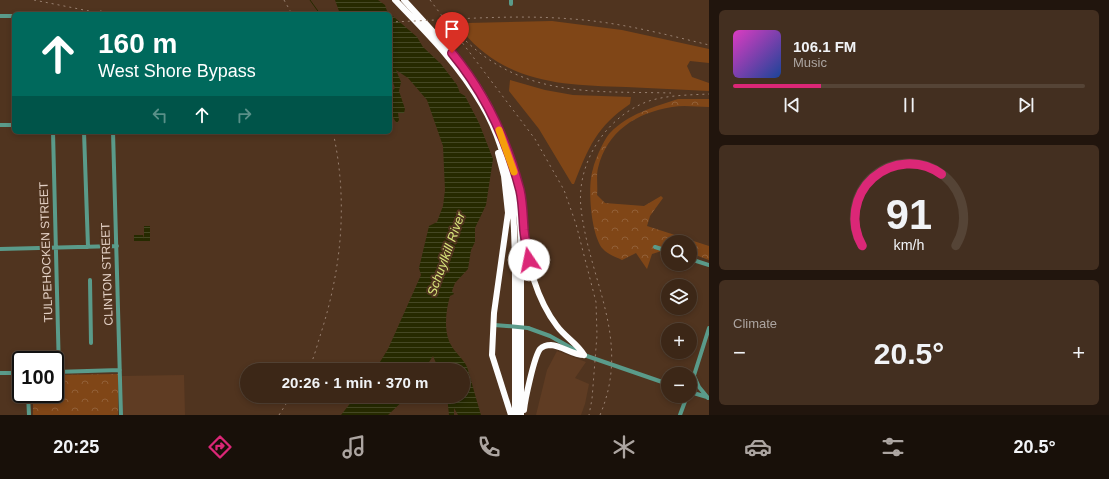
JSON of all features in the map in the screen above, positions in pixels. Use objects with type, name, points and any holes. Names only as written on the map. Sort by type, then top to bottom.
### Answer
[{"type":"highway","points":[[395,0],[445,52],[464,75],[483,106],[494,129],[505,160],[514,203],[516,240],[515,415]]},
{"type":"highway","points":[[404,0],[468,72],[487,104],[503,138],[520,191],[524,231],[529,260],[542,300],[556,325],[567,339],[580,348],[584,355],[576,355],[552,345],[547,345],[540,349],[525,400],[524,415]]},
{"type":"highway","points":[[483,106],[502,166],[508,204],[494,325],[493,360],[511,415]]},
{"type":"highway","points":[[511,164],[519,208],[521,415]]},
{"type":"street","points":[[0,16],[12,16]]},
{"type":"street","points":[[0,125],[12,124]]},
{"type":"street","name":"TULPEHOCKEN STREET","points":[[53,134],[57,351]]},
{"type":"street","points":[[84,134],[88,247]]},
{"type":"street","name":"CLINTON STREET","points":[[113,134],[121,415]]},
{"type":"street","points":[[0,249],[116,246]]},
{"type":"street","points":[[655,247],[661,249]]},
{"type":"street","points":[[697,261],[709,265]]},
{"type":"street","points":[[90,280],[91,343]]},
{"type":"street","points":[[494,325],[528,328],[550,336],[584,355],[661,382]]},
{"type":"street","points":[[697,367],[709,328]]},
{"type":"street","points":[[64,372],[120,370]]},
{"type":"street","points":[[0,374],[12,373]]},
{"type":"street","points":[[697,383],[708,398]]},
{"type":"street","points":[[697,394],[708,398]]},
{"type":"street","points":[[28,403],[29,415]]},
{"type":"street","points":[[680,415],[684,403]]},
{"type":"shaded area","points":[[557,351],[586,362],[575,378],[589,384],[581,415],[536,415],[547,370]]},
{"type":"shaded area","points":[[184,375],[185,415],[123,415],[122,376]]},
{"type":"green space","points":[[552,21],[622,30],[709,49],[709,63],[690,61],[687,66],[692,77],[709,83],[709,91],[580,85],[537,78],[498,62],[479,49],[462,31],[467,29],[467,23]]},
{"type":"green space","points":[[510,80],[545,90],[573,95],[631,97],[630,104],[601,129],[584,159],[574,184],[572,184],[539,129],[509,91]]},
{"type":"green space","points":[[678,99],[709,99],[709,107],[672,107],[635,119],[616,134],[608,144],[602,155],[597,171],[597,195],[605,203],[644,206],[661,196],[663,198],[650,216],[647,226],[675,235],[661,235],[661,251],[652,254],[647,269],[636,253],[622,260],[603,249],[599,243],[593,222],[590,187],[596,160],[610,133],[617,126],[633,116]]},
{"type":"green space","points":[[697,242],[709,246],[709,260],[697,256]]},
{"type":"green space","points":[[118,374],[118,415],[33,415],[33,403],[64,403],[64,375]]},
{"type":"water","points":[[335,0],[378,0],[385,5],[388,12],[339,12]]},
{"type":"water","name":"Schuylkill River","points":[[392,15],[417,37],[423,47],[441,64],[457,85],[460,93],[465,96],[479,123],[493,159],[486,205],[475,228],[475,242],[471,250],[468,269],[455,283],[452,291],[454,294],[450,296],[446,314],[448,339],[464,363],[436,363],[433,356],[428,363],[379,363],[388,349],[421,275],[419,268],[429,226],[437,222],[443,206],[445,190],[443,146],[427,100],[408,78],[396,70],[401,82],[399,91],[405,109],[404,113],[398,113],[399,120],[397,123],[393,117],[392,91],[395,88],[392,80]]},
{"type":"water","points":[[144,226],[150,226],[150,241],[134,241],[134,235],[143,235],[144,239]]},
{"type":"water","points":[[470,377],[481,415],[458,415],[454,408],[454,415],[449,415],[448,403],[470,403]]},
{"type":"water","points":[[350,403],[401,403],[388,415],[341,415]]},
{"type":"waterway","points":[[310,0],[319,12]]},
{"type":"railway","points":[[34,0],[94,12]]},
{"type":"railway","points":[[284,0],[291,12]]},
{"type":"railway","points":[[430,0],[535,139],[564,190],[576,224],[596,302],[597,335],[592,399],[589,415]]},
{"type":"railway","points":[[100,11],[105,12]]},
{"type":"railway","points":[[392,22],[504,17],[572,19],[624,26],[709,45]]},
{"type":"railway","points":[[466,41],[489,60],[513,73],[537,82],[562,88],[589,91],[671,93]]},
{"type":"railway","points":[[600,415],[609,387],[612,361],[606,310],[585,235],[581,208],[583,174],[597,143],[607,130],[634,108],[649,101],[664,98],[709,94]]},
{"type":"railway","points":[[311,363],[328,308],[338,258],[341,208],[338,157],[333,134]]},
{"type":"railway","points":[[279,415],[287,403]]},
{"type":"slow traffic","points":[[499,130],[514,172]]},
{"type":"route","points":[[452,53],[468,72],[487,104],[503,138],[520,191],[524,231],[529,260]]}]
